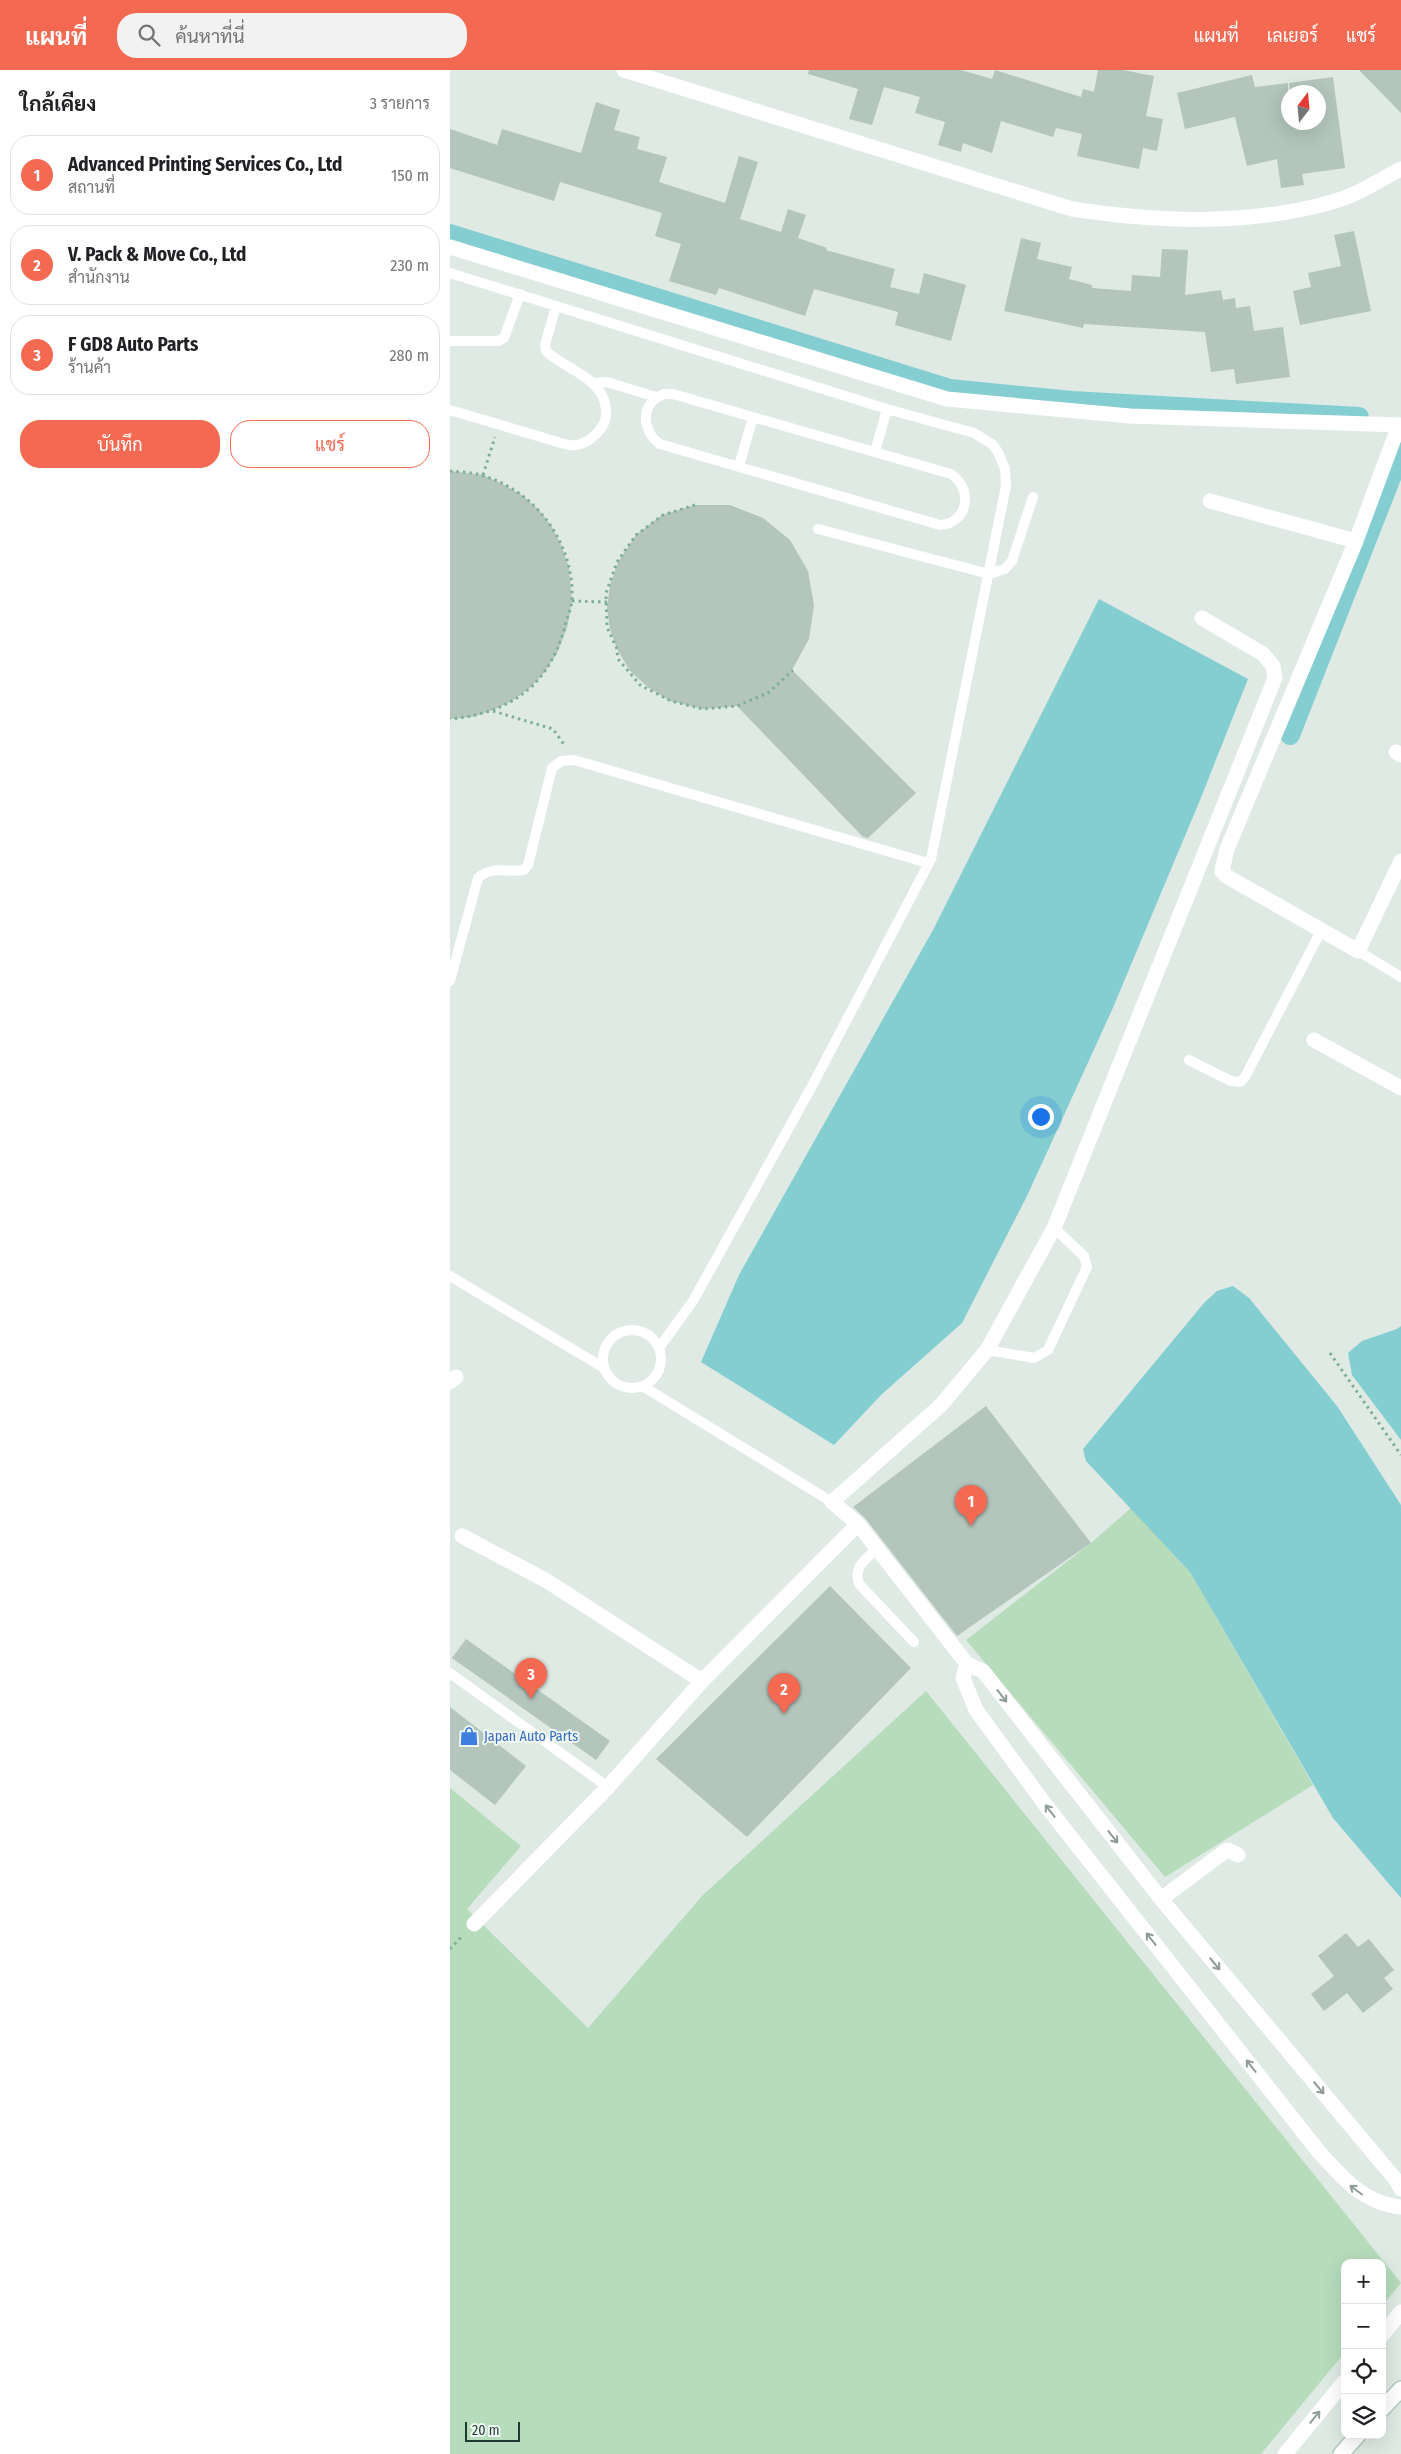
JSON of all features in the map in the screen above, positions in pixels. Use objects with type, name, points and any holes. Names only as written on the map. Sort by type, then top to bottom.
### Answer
[{"type":"street","points":[[624,70],[1063,206],[1110,214],[1164,220],[1250,218],[1334,202],[1401,169]]},
{"type":"street","points":[[450,247],[947,399],[1130,416],[1400,425],[1356,541],[1227,849],[1222,871],[1226,876],[1358,951],[1401,861]]},
{"type":"street","points":[[1210,501],[1356,541]]},
{"type":"street","points":[[1202,618],[1263,654],[1272,666],[1274,678],[1054,1228],[988,1350],[941,1405],[832,1502],[858,1524],[967,1664],[983,1671],[1162,1899],[1396,2180],[1401,2189]]},
{"type":"street","points":[[1314,1040],[1401,1088]]},
{"type":"street","points":[[474,1924],[608,1786],[702,1681],[858,1524]]},
{"type":"street","points":[[462,1536],[547,1581],[702,1681]]},
{"type":"street","points":[[967,1664],[963,1678],[976,1710],[991,1732],[1047,1807],[1319,2152],[1346,2182],[1365,2196],[1376,2202],[1401,2206]]},
{"type":"street","points":[[1162,1899],[1224,1852],[1228,1850],[1238,1855]]},
{"type":"street","points":[[1386,2330],[1401,2312]]},
{"type":"street","points":[[1285,2454],[1341,2386]]},
{"type":"street","points":[[1386,2406],[1401,2390]]},
{"type":"street","points":[[1341,2454],[1354,2439]]},
{"type":"lane","points":[[450,272],[887,409],[974,433],[992,444],[998,452],[1005,469],[1006,486],[989,574],[928,863],[812,1086],[693,1301],[659,1348]]},
{"type":"lane","points":[[450,341],[498,341],[504,338],[520,294]]},
{"type":"lane","points":[[450,410],[568,445],[585,442],[602,428],[606,416],[605,403],[592,383],[546,352],[545,345],[556,306]]},
{"type":"lane","points":[[592,383],[607,382],[656,397],[673,394],[952,474],[960,480],[966,496],[961,513],[948,525],[940,525],[660,444],[652,438],[646,423],[650,404],[656,397]]},
{"type":"lane","points":[[875,452],[887,409]]},
{"type":"lane","points":[[739,466],[753,417]]},
{"type":"lane","points":[[818,529],[989,574],[1004,570],[1012,561],[1033,497]]},
{"type":"lane","points":[[450,981],[478,878],[484,873],[495,869],[515,872],[524,870],[528,865],[552,768],[561,761],[574,760],[928,863]]},
{"type":"lane","points":[[1189,1060],[1231,1082],[1240,1082],[1245,1077],[1321,931]]},
{"type":"lane","points":[[1358,951],[1401,977]]},
{"type":"lane","points":[[988,1350],[1034,1358],[1048,1350],[1087,1267],[1084,1256],[1054,1228]]},
{"type":"lane","points":[[450,1276],[604,1368],[616,1384],[634,1389],[644,1387],[652,1382],[661,1366],[659,1348],[654,1340],[638,1330],[618,1334],[605,1348],[604,1368]]},
{"type":"lane","points":[[644,1387],[832,1502]]},
{"type":"lane","points":[[877,1548],[858,1568],[856,1574],[859,1584],[914,1642]]},
{"type":"lane","points":[[450,1673],[608,1786]]},
{"type":"path","points":[[483,475],[499,425]]},
{"type":"path","points":[[450,471],[483,475],[522,495],[539,510],[552,527],[562,547],[569,568],[572,601],[557,654],[545,672],[518,696],[493,710],[472,716],[450,719]]},
{"type":"path","points":[[695,505],[662,515],[636,535],[618,562],[606,593],[607,627],[617,649],[618,659],[640,685],[670,701],[703,709],[737,706],[768,693],[792,670]]},
{"type":"path","points":[[572,601],[607,602]]},
{"type":"path","points":[[493,710],[554,729],[574,760]]},
{"type":"path","points":[[1330,1353],[1401,1455]]},
{"type":"green space","points":[[1131,1508],[1190,1572],[1313,1785],[1165,1877],[966,1640],[1091,1543]]},
{"type":"green space","points":[[926,1691],[1382,2259],[1341,2259],[1341,2357],[1261,2454],[450,2454],[450,1788],[521,1846],[467,1909],[588,2028],[703,1895]]},
{"type":"green space","points":[[1386,2264],[1401,2283],[1386,2301]]},
{"type":"water","points":[[1099,599],[1248,679],[1200,800],[1112,1010],[1027,1196],[962,1323],[882,1394],[834,1445],[701,1362],[739,1275],[933,930]]},
{"type":"water","points":[[1233,1286],[1249,1298],[1337,1406],[1401,1505],[1401,1898],[1333,1818],[1190,1572],[1086,1461],[1083,1449],[1204,1303],[1217,1291]]},
{"type":"water","points":[[1401,1326],[1401,1440],[1352,1375],[1348,1353],[1362,1341]]},
{"type":"building","points":[[809,70],[961,70],[992,79],[995,70],[1081,97],[1083,89],[1094,92],[1098,70],[1123,70],[1154,76],[1146,116],[1163,119],[1157,151],[1143,148],[1139,169],[1077,156],[1082,134],[1056,128],[1053,137],[1001,121],[992,153],[963,143],[961,152],[938,145],[945,122],[915,113],[920,97],[884,87],[872,125],[849,119],[858,89],[808,74]]},
{"type":"building","points":[[1359,70],[1401,70],[1401,113],[1364,75]]},
{"type":"building","points":[[1252,75],[1255,87],[1288,83],[1288,85],[1281,85],[1281,130],[1326,130],[1326,85],[1289,85],[1289,83],[1333,77],[1345,168],[1302,174],[1304,185],[1281,188],[1277,159],[1247,166],[1235,117],[1185,129],[1177,93]]},
{"type":"building","points":[[596,102],[620,110],[614,130],[640,137],[637,149],[667,157],[659,182],[725,203],[739,156],[758,162],[740,219],[781,232],[788,209],[806,215],[798,238],[827,248],[826,250],[895,269],[890,287],[919,294],[924,273],[966,285],[951,341],[895,325],[898,312],[814,289],[805,316],[719,288],[716,295],[669,281],[681,244],[655,236],[662,213],[560,182],[554,201],[450,168],[450,129],[497,145],[502,129],[581,153]]},
{"type":"building","points":[[1354,231],[1371,311],[1300,325],[1293,291],[1311,287],[1308,273],[1341,266],[1334,235]]},
{"type":"building","points":[[1021,238],[1041,243],[1037,259],[1072,267],[1069,279],[1092,285],[1092,288],[1131,291],[1132,275],[1160,277],[1162,249],[1188,250],[1185,295],[1221,290],[1223,300],[1235,298],[1236,308],[1250,306],[1254,331],[1283,327],[1290,377],[1236,384],[1234,369],[1211,372],[1205,332],[1084,324],[1083,328],[1004,311]]},
{"type":"building","points":[[450,471],[483,475],[522,495],[539,510],[552,527],[562,547],[569,568],[572,601],[567,628],[557,653],[545,672],[530,688],[512,701],[493,710],[472,717],[450,719]]},
{"type":"building","points":[[695,505],[730,505],[763,518],[790,540],[808,571],[814,605],[809,639],[792,670],[916,793],[868,838],[863,837],[737,706],[703,709],[670,701],[649,688],[630,671],[617,649],[610,629],[607,608],[610,585],[618,562],[636,535],[662,515]]},
{"type":"building","points":[[986,1406],[1091,1543],[957,1636],[865,1518],[853,1507]]},
{"type":"building","points":[[830,1586],[911,1668],[747,1837],[656,1759]]},
{"type":"building","points":[[466,1639],[610,1741],[596,1760],[452,1658]]},
{"type":"building","name":"Japan Auto Parts","points":[[450,1707],[526,1766],[495,1805],[450,1770]]},
{"type":"building","points":[[1346,1933],[1358,1947],[1369,1939],[1394,1970],[1384,1978],[1393,1989],[1363,2013],[1347,1993],[1324,2011],[1311,1994],[1334,1976],[1318,1956]]},
{"type":"waterway","points":[[450,234],[950,389],[1072,401],[1359,417]]},
{"type":"waterway","points":[[1290,735],[1401,452]]},
{"type":"place","name":"Advanced Printing Services Co., Ltd","points":[[971,1526]]},
{"type":"place","name":"F GD8 Auto Parts","points":[[531,1699]]},
{"type":"place","name":"V. Pack & Move Co., Ltd","points":[[784,1714]]},
{"type":"place","name":"Japan Auto Parts","points":[[469,1736]]}]
